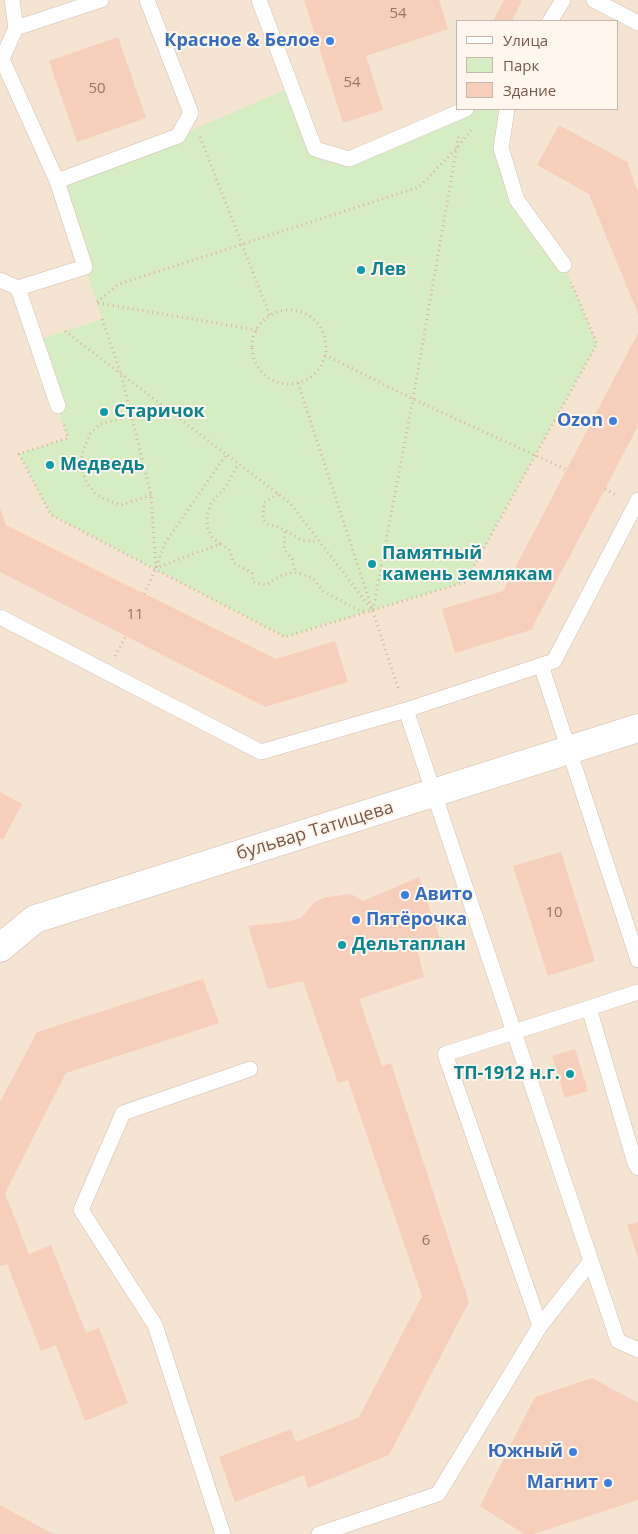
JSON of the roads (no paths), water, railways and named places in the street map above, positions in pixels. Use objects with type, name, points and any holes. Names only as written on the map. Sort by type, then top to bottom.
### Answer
[{"type":"street","name":"бульвар Татищева","points":[[0,948],[35,919],[638,728]]},
{"type":"lane","points":[[0,280],[18,288],[85,267],[57,181],[2,59],[16,28],[12,0]]},
{"type":"lane","points":[[16,28],[101,0]]},
{"type":"lane","points":[[57,181],[178,136],[191,113],[147,0]]},
{"type":"lane","points":[[259,0],[316,148],[350,159],[465,110]]},
{"type":"lane","points":[[551,20],[563,0]]},
{"type":"lane","points":[[594,0],[638,23]]},
{"type":"lane","points":[[507,110],[501,148],[517,200],[564,265]]},
{"type":"lane","points":[[18,288],[58,406]]},
{"type":"lane","points":[[0,617],[261,752],[406,710],[554,661],[638,500]]},
{"type":"lane","points":[[541,665],[638,960]]},
{"type":"lane","points":[[406,710],[618,1342],[638,1350]]},
{"type":"lane","points":[[540,1326],[445,1054],[638,992]]},
{"type":"lane","points":[[589,1008],[634,1163],[638,1168]]},
{"type":"lane","points":[[222,1534],[155,1325],[81,1210],[123,1113],[250,1069]]},
{"type":"lane","points":[[319,1534],[438,1494],[540,1326],[591,1261]]},
{"type":"place","name":"Красное & Белое","points":[[330,41]]},
{"type":"place","name":"Лев","points":[[361,270]]},
{"type":"place","name":"Старичок","points":[[104,412]]},
{"type":"place","name":"Ozon","points":[[613,421]]},
{"type":"place","name":"Медведь","points":[[50,465]]},
{"type":"place","name":"Памятный камень землякам","points":[[372,564]]},
{"type":"place","name":"Авито","points":[[405,895]]},
{"type":"place","name":"Пятёрочка","points":[[356,920]]},
{"type":"place","name":"Дельтаплан","points":[[342,945]]},
{"type":"place","name":"ТП-1912 н.г.","points":[[570,1074]]},
{"type":"place","name":"Южный","points":[[573,1452]]},
{"type":"place","name":"Магнит","points":[[608,1483]]}]
